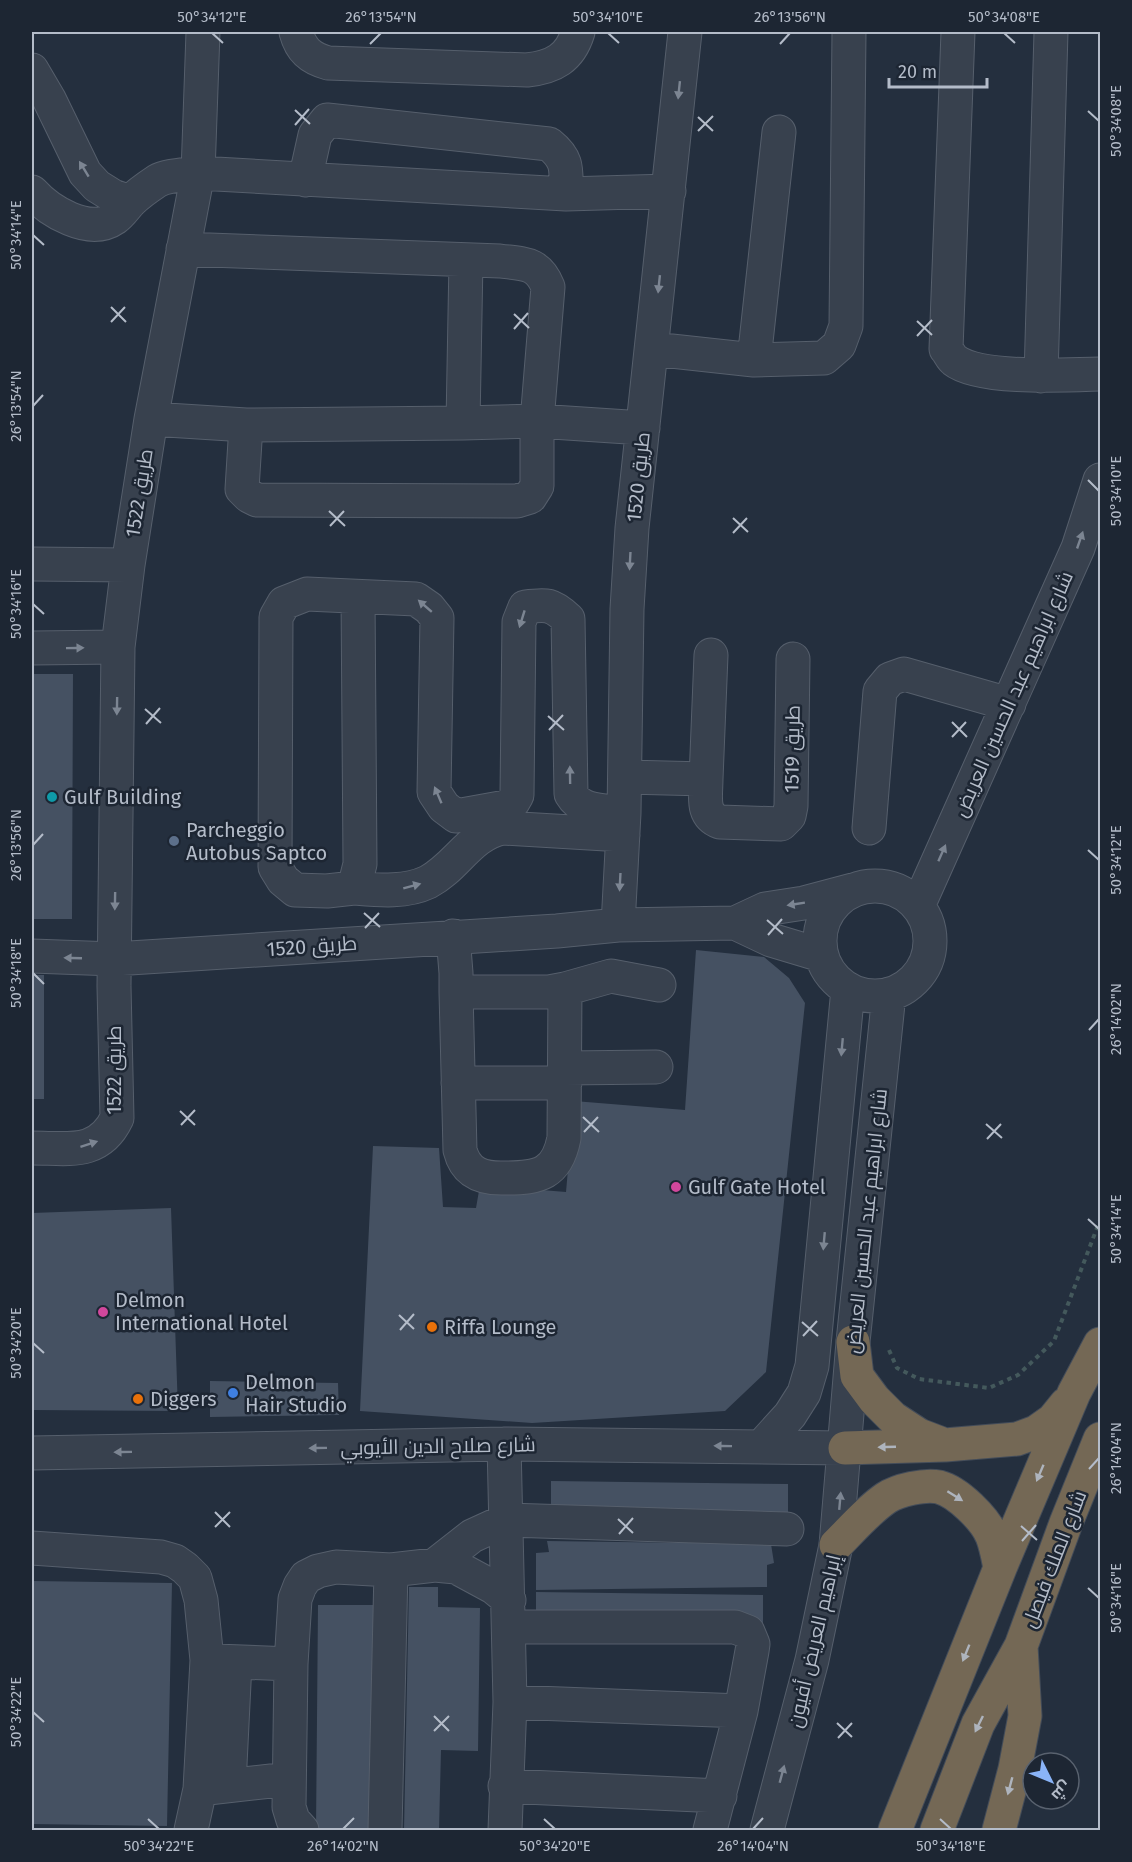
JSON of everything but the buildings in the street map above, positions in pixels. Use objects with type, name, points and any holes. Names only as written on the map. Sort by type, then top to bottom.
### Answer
[{"type":"highway","points":[[853,1342],[857,1376],[874,1399],[893,1418],[919,1435],[945,1445]]},
{"type":"highway","points":[[895,1830],[1000,1568],[1074,1393],[1101,1344]]},
{"type":"highway","points":[[845,1448],[945,1445],[1017,1439],[1036,1432],[1053,1420],[1074,1393]]},
{"type":"highway","name":"شارع الملك فيصل","points":[[937,1830],[978,1724],[1022,1646],[1066,1523],[1101,1439]]},
{"type":"highway","points":[[836,1545],[867,1513],[888,1496],[909,1488],[939,1487],[959,1497],[978,1515],[992,1536],[1000,1568]]},
{"type":"highway","name":"شارع الملك فيصل","points":[[999,1830],[1015,1768],[1025,1716],[1022,1646]]},
{"type":"street","name":"طريق 1522","points":[[32,1148],[87,1147],[100,1141],[111,1130],[117,1118],[114,959],[118,647],[151,418],[198,173],[203,32]]},
{"type":"street","points":[[296,32],[307,53],[317,60],[328,63],[527,70],[541,69],[565,56],[574,45],[578,32]]},
{"type":"street","name":"طريق 1520","points":[[618,925],[626,777],[627,609],[632,528],[653,349],[685,32]]},
{"type":"street","points":[[653,349],[754,360],[824,358],[839,345],[846,326],[849,32]]},
{"type":"street","points":[[957,32],[946,349],[954,360],[974,369],[1041,376],[1101,374]]},
{"type":"street","points":[[1041,376],[1051,32]]},
{"type":"street","points":[[32,70],[50,99],[85,173],[97,186],[112,196],[130,202]]},
{"type":"street","points":[[305,180],[315,135],[327,120],[549,144],[566,162],[566,194]]},
{"type":"street","points":[[754,360],[779,132]]},
{"type":"street","points":[[32,192],[53,210],[77,222],[97,224],[112,220],[122,213],[130,202],[159,179],[198,173],[566,194],[669,191]]},
{"type":"street","points":[[183,249],[500,261],[529,265],[543,274],[548,286],[537,421],[537,486],[530,497],[517,501],[257,500],[242,489],[246,425]]},
{"type":"street","points":[[463,423],[466,260]]},
{"type":"street","points":[[151,418],[246,425],[537,421],[643,428]]},
{"type":"street","name":"شارع ابراهيم عبد الحسين العريض","points":[[918,906],[1078,548],[1101,480]]},
{"type":"street","points":[[32,564],[128,565]]},
{"type":"street","points":[[307,594],[416,599],[429,608],[437,618],[435,792],[444,807],[456,816],[506,807],[517,795],[519,622],[525,607],[545,604],[557,609],[568,619],[570,794],[584,808],[624,824],[490,830],[477,838],[450,865],[428,882],[396,890],[354,888],[327,891],[295,890],[283,879],[275,867],[276,617],[284,603],[307,594]]},
{"type":"street","points":[[354,888],[360,864],[358,597]]},
{"type":"street","points":[[32,648],[118,647]]},
{"type":"street","points":[[626,777],[706,779],[711,655]]},
{"type":"street","name":"طريق 1519","points":[[706,779],[707,813],[711,819],[720,822],[781,824],[789,816],[791,806],[792,659]]},
{"type":"street","points":[[869,828],[880,691],[890,679],[904,674],[1009,704]]},
{"type":"street","points":[[881,886],[907,896],[918,906],[927,927],[929,950],[915,978],[904,987],[889,994],[875,996],[861,994],[848,989],[827,969],[821,955],[822,924],[840,898],[853,890],[881,886]]},
{"type":"street","name":"طريق 1520","points":[[114,959],[557,931],[618,925],[735,923],[765,909],[804,903],[853,890]]},
{"type":"street","name":"طريق 1520","points":[[735,923],[771,940],[821,955]]},
{"type":"street","points":[[453,936],[460,1150],[462,1158],[473,1173],[490,1179],[531,1178],[550,1167],[557,1159],[564,1138],[565,988]]},
{"type":"street","points":[[32,956],[114,959]]},
{"type":"street","points":[[456,992],[549,992],[611,976],[659,985]]},
{"type":"street","name":"شارع ابراهيم عبد الحسين العريض","points":[[761,1447],[790,1415],[804,1393],[812,1365],[848,989]]},
{"type":"street","name":"شارع ابراهيم عبد الحسين العريض","points":[[845,1448],[853,1342],[889,994]]},
{"type":"street","points":[[458,1083],[656,1066]]},
{"type":"street","points":[[504,1444],[510,1702],[505,1830]]},
{"type":"street","name":"شارع صلاح الدين الأيوبي","points":[[32,1454],[504,1444],[845,1448]]},
{"type":"street","name":"إبراهيم العريض أفيون","points":[[767,1830],[812,1660],[836,1545],[845,1448]]},
{"type":"street","points":[[435,1565],[472,1536],[507,1520],[787,1529]]},
{"type":"street","points":[[32,1548],[161,1557],[175,1561],[195,1578],[221,1662],[214,1787],[191,1830]]},
{"type":"street","points":[[302,1830],[293,1820],[289,1807],[289,1779],[291,1664],[295,1599],[306,1577],[318,1571],[336,1567],[391,1570],[435,1565],[456,1567],[493,1587],[509,1613]]},
{"type":"street","points":[[385,1830],[391,1570]]},
{"type":"street","points":[[509,1613],[742,1628],[748,1632],[753,1644],[741,1711],[710,1830]]},
{"type":"street","points":[[221,1662],[291,1664]]},
{"type":"street","points":[[510,1702],[741,1711]]},
{"type":"street","points":[[214,1787],[289,1779]]},
{"type":"street","points":[[505,1786],[720,1796]]},
{"type":"path","points":[[886,1343],[897,1368],[919,1379],[989,1388],[1018,1375],[1054,1341],[1101,1220]]},
{"type":"place","name":"Gulf Building","points":[[52,797]]},
{"type":"place","name":"Parcheggio Autobus Saptco","points":[[174,841]]},
{"type":"place","name":"Gulf Gate Hotel","points":[[676,1187]]},
{"type":"place","name":"Delmon International Hotel","points":[[103,1312]]},
{"type":"place","name":"Riffa Lounge","points":[[432,1327]]},
{"type":"place","name":"Delmon Hair Studio","points":[[233,1393]]},
{"type":"place","name":"Diggers","points":[[138,1399]]}]
